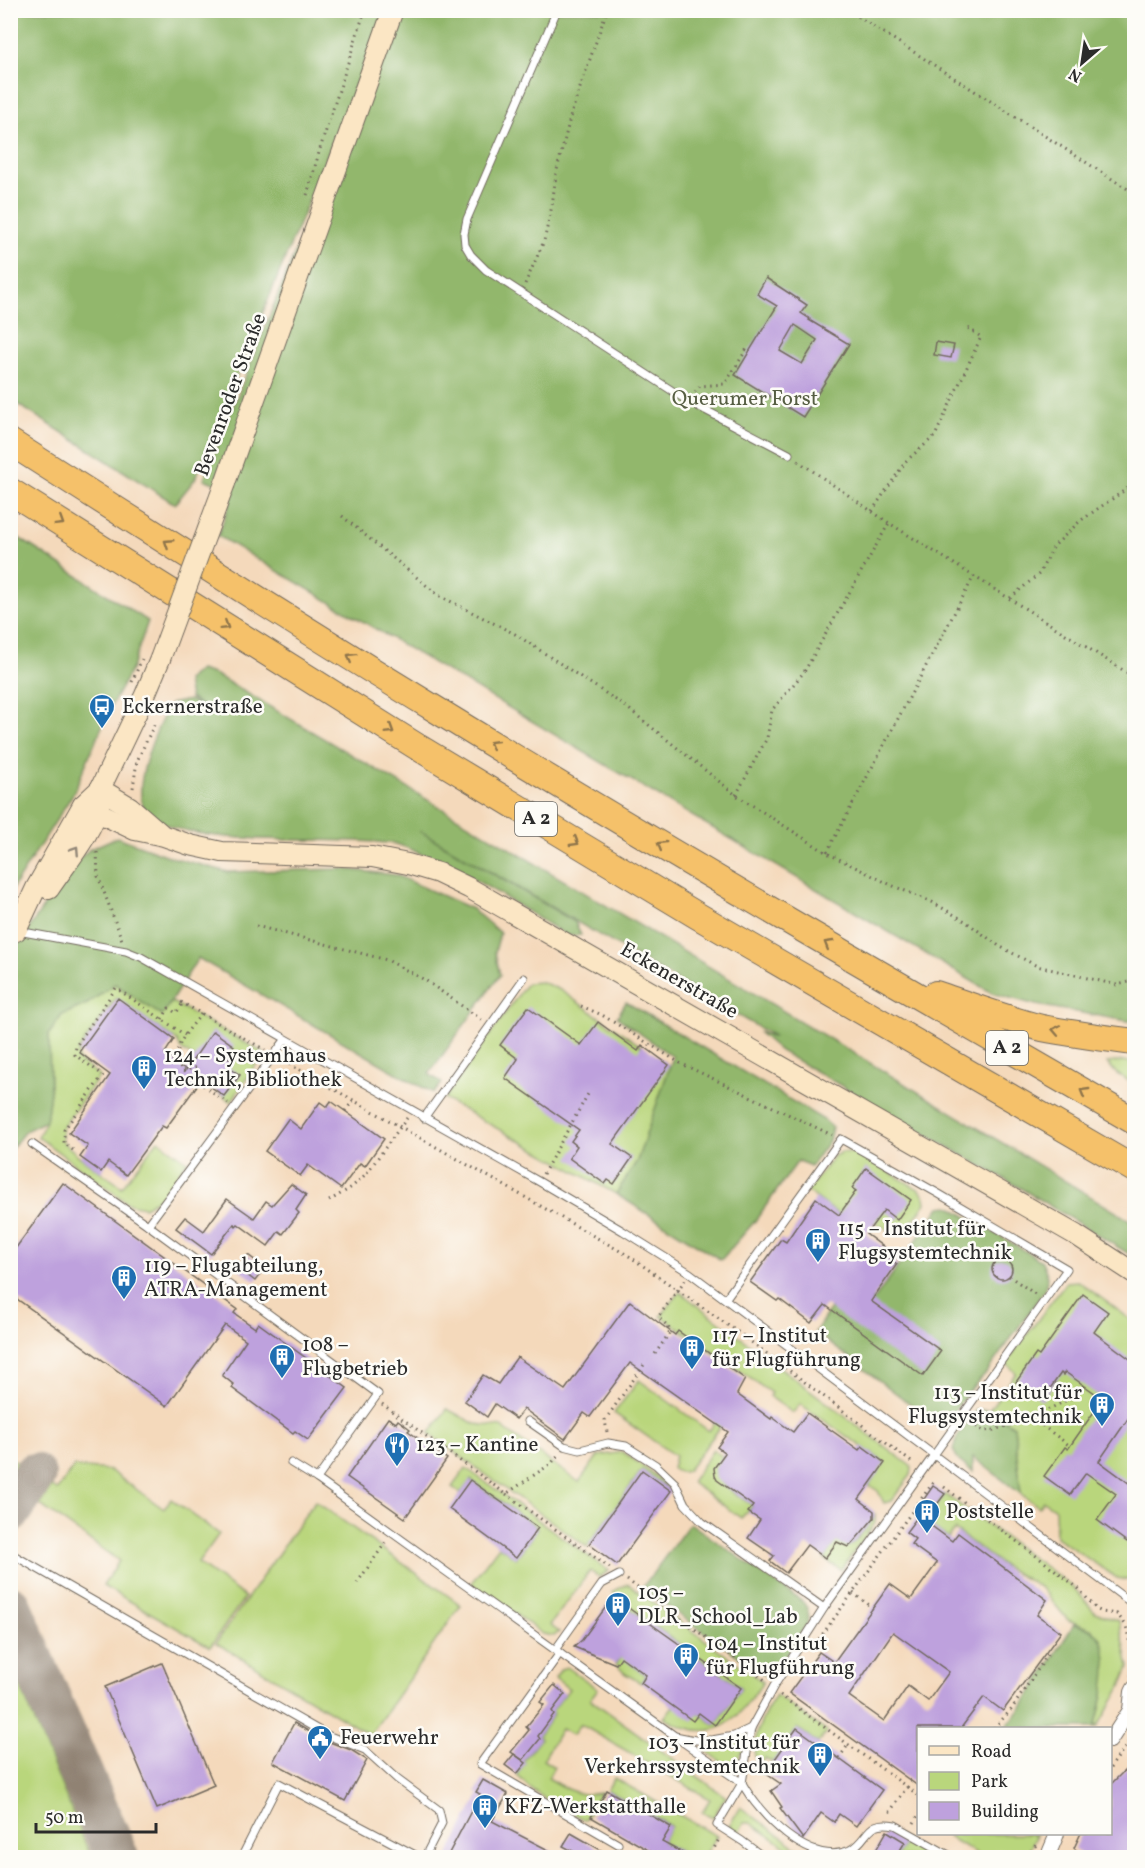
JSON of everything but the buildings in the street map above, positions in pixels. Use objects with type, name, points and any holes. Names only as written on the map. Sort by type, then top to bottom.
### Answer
[{"type":"highway","name":"A 2","points":[[10,442],[222,578],[437,710],[879,974],[1134,1121]]},
{"type":"highway","name":"A 2","points":[[10,491],[446,765],[698,916],[1134,1169]]},
{"type":"highway","points":[[879,974],[1021,1022],[1077,1035],[1134,1042]]},
{"type":"main road","name":"Bevenroder Straße","points":[[100,789],[160,659],[393,10]]},
{"type":"main road","points":[[13,935],[36,888],[90,809],[100,789]]},
{"type":"main road","name":"Eckenerstraße","points":[[100,789],[130,807],[164,836]]},
{"type":"main road","name":"Eckenerstraße","points":[[90,809],[135,830],[222,852],[372,857],[438,873],[470,888],[1055,1224],[1134,1273]]},
{"type":"street","points":[[1112,1738],[1132,1708],[1133,1682]]},
{"type":"street","points":[[1047,1857],[1056,1835]]},
{"type":"lane","points":[[557,10],[467,219],[464,234],[465,245],[471,255],[486,270],[520,294],[688,401],[789,454]]},
{"type":"lane","points":[[13,935],[126,951],[191,984],[285,1040],[538,1181],[690,1273],[726,1298],[1134,1605]]},
{"type":"lane","points":[[424,1118],[524,978]]},
{"type":"lane","points":[[148,1226],[285,1040]]},
{"type":"lane","points":[[726,1298],[841,1139],[1067,1269],[824,1608],[774,1686],[751,1728],[742,1784],[717,1825],[765,1857]]},
{"type":"lane","points":[[32,1144],[378,1394],[317,1479]]},
{"type":"lane","points":[[528,1420],[564,1446],[580,1450],[608,1443],[626,1446],[656,1465],[675,1483],[685,1504],[702,1522],[824,1608]]},
{"type":"lane","points":[[291,1463],[317,1479],[742,1784],[760,1810],[799,1844],[812,1851],[826,1853],[849,1850],[859,1843],[868,1830],[885,1823],[895,1825],[954,1857]]},
{"type":"lane","points":[[10,1553],[327,1735],[365,1750],[397,1779],[439,1810],[442,1823],[423,1857],[279,1783],[241,1857]]},
{"type":"lane","points":[[618,1844],[480,1764],[602,1584],[619,1575]]},
{"type":"lane","points":[[675,1736],[695,1740],[712,1740],[734,1736],[751,1728]]},
{"type":"path","points":[[520,294],[544,241],[556,174],[571,114],[607,10]]},
{"type":"path","points":[[848,10],[1134,193]]},
{"type":"path","points":[[872,511],[906,462],[935,436],[981,337],[968,328]]},
{"type":"path","points":[[688,401],[700,386],[724,384],[748,347]]},
{"type":"path","points":[[789,454],[889,523],[1134,677]]},
{"type":"path","points":[[1010,598],[1039,574],[1054,546],[1080,521],[1128,488],[1134,474]]},
{"type":"path","points":[[342,516],[438,595],[515,634],[625,706],[736,795],[827,853],[891,885],[932,902],[965,921],[999,946],[1037,966],[1117,985],[1128,982],[1134,976]]},
{"type":"path","points":[[736,795],[767,738],[772,710],[804,672],[889,523]]},
{"type":"path","points":[[827,853],[974,576]]},
{"type":"path","points":[[133,796],[137,761],[154,725]]},
{"type":"path","points":[[96,842],[98,876],[126,951]]},
{"type":"path","points":[[256,926],[387,960],[425,980],[490,1026]]},
{"type":"path","points":[[74,1150],[64,1143],[64,1130],[103,1075],[75,1055],[76,1046],[116,988],[185,1035]]},
{"type":"path","points":[[162,1019],[169,1008],[176,1013],[182,1003],[598,1238],[678,1289],[936,1481],[816,1644]]},
{"type":"path","points":[[581,1006],[602,1015],[680,1063],[841,1139]]},
{"type":"path","points":[[201,1014],[177,1047],[177,1061],[183,1071],[235,1108]]},
{"type":"path","points":[[166,1059],[177,1061]]},
{"type":"path","points":[[183,1071],[198,1067]]},
{"type":"path","points":[[538,1181],[588,1094]]},
{"type":"path","points":[[345,1111],[353,1101]]},
{"type":"path","points":[[329,1200],[352,1187],[366,1174],[412,1112]]},
{"type":"path","points":[[655,1354],[670,1332],[659,1316],[690,1273]]},
{"type":"path","points":[[1009,1276],[1044,1300]]},
{"type":"path","points":[[608,1443],[605,1420],[646,1362]]},
{"type":"path","points":[[962,1416],[983,1431],[994,1430],[1032,1418],[1046,1409],[1077,1396],[1084,1385]]},
{"type":"path","points":[[375,1399],[781,1691],[779,1695],[917,1794]]},
{"type":"path","points":[[1032,1418],[1070,1446]]},
{"type":"path","points":[[506,1494],[552,1463],[564,1446]]},
{"type":"path","points":[[944,1487],[1079,1589],[1096,1609],[1117,1614],[1126,1625],[1134,1664],[1133,1682]]},
{"type":"path","points":[[357,1583],[392,1533]]},
{"type":"path","points":[[853,1593],[873,1608]]},
{"type":"path","points":[[995,1727],[1011,1710],[1048,1654]]},
{"type":"path","points":[[1112,1765],[1134,1735]]},
{"type":"path","points":[[839,1758],[848,1744]]},
{"type":"path","points":[[885,1823],[907,1787]]},
{"type":"path","points":[[709,1857],[725,1830]]},
{"type":"path","points":[[1015,1857],[1029,1854],[1041,1837]]},
{"type":"green space","points":[[10,11],[386,11],[195,479],[175,504],[11,400]]},
{"type":"green space","name":"Querumer Forst","points":[[392,11],[1134,11],[1134,1022],[1036,1005],[992,993],[218,536],[234,491],[204,479]]},
{"type":"green space","points":[[11,533],[148,621],[132,668],[110,708],[73,794],[11,891]]},
{"type":"green space","points":[[200,670],[216,675],[561,879],[1134,1223],[1134,1257],[1022,1189],[780,1051],[758,1032],[775,1037],[420,831],[575,922],[581,935],[567,936],[443,863],[399,845],[370,841],[225,837],[192,832],[164,824],[146,811],[142,801],[143,773],[153,741],[170,704],[189,700],[207,709],[190,698],[187,681]]},
{"type":"green space","points":[[117,837],[171,857],[228,872],[343,869],[396,875],[472,909],[500,933],[495,952],[500,975],[429,1074],[442,1083],[434,1093],[414,1083],[198,958],[162,1016],[115,984],[87,1004],[62,1015],[49,1034],[50,1092],[46,1121],[25,1131],[11,1149],[11,955],[71,866],[90,849]]},
{"type":"green space","points":[[542,982],[560,990],[670,1066],[637,1161],[616,1194],[444,1099],[527,983]]},
{"type":"green space","points":[[115,984],[161,1015],[172,1002],[264,1053],[231,1102],[196,1076],[204,1065],[181,1049],[177,1041],[116,998],[78,1051],[78,1060],[100,1076],[62,1128],[62,1141],[122,1187],[158,1140],[187,1161],[163,1196],[144,1207],[129,1204],[38,1137],[46,1121],[50,1092],[49,1034],[62,1015],[87,1004]]},
{"type":"green space","points":[[626,1002],[824,1120],[832,1127],[829,1141],[811,1166],[798,1161],[755,1221],[721,1260],[616,1194],[637,1161],[673,1057],[617,1017]]},
{"type":"green space","points":[[1124,1061],[1134,1063],[1134,1084],[1117,1074],[1107,1063]]},
{"type":"green space","points":[[842,1152],[856,1153],[920,1190],[926,1203],[904,1233],[896,1234],[863,1216],[856,1227],[807,1191],[834,1156]]},
{"type":"green space","points":[[949,1206],[1042,1261],[1048,1277],[1044,1291],[987,1372],[968,1392],[942,1428],[815,1332],[830,1309],[874,1300],[940,1207]]},
{"type":"green space","points":[[1078,1281],[1134,1322],[1134,1581],[1117,1578],[1056,1537],[1055,1509],[1043,1501],[1039,1507],[1021,1494],[1014,1426],[989,1410],[1016,1373],[1006,1363],[1066,1282]]},
{"type":"green space","points":[[680,1292],[912,1467],[911,1475],[891,1501],[884,1503],[878,1491],[869,1485],[884,1462],[800,1404],[793,1413],[769,1396],[771,1393],[661,1316]]},
{"type":"green space","points":[[639,1380],[709,1431],[722,1412],[728,1417],[687,1471],[674,1470],[672,1468],[675,1456],[614,1413]]},
{"type":"green space","points":[[447,1409],[475,1424],[501,1427],[579,1482],[598,1456],[623,1452],[656,1476],[671,1491],[642,1470],[587,1547],[429,1434]]},
{"type":"green space","points":[[976,1410],[989,1410],[1014,1426],[1021,1494],[973,1457],[973,1472],[959,1461],[953,1450],[957,1437]]},
{"type":"green space","points":[[713,1450],[729,1461],[715,1468],[718,1479],[753,1506],[741,1518],[691,1482]]},
{"type":"green space","points":[[11,1458],[57,1490],[74,1467],[109,1470],[164,1509],[171,1499],[219,1534],[198,1563],[245,1597],[210,1647],[103,1586],[119,1561],[11,1484]]},
{"type":"green space","points":[[466,1468],[609,1571],[599,1577],[590,1571],[550,1625],[559,1632],[554,1636],[543,1634],[471,1583],[499,1546],[516,1558],[538,1528],[471,1480],[461,1493],[452,1487]]},
{"type":"green space","points":[[945,1494],[1073,1587],[1095,1612],[1119,1621],[1129,1667],[1120,1689],[1098,1727],[1095,1727],[1103,1696],[1094,1630],[1068,1620],[1041,1588],[1002,1565],[955,1530],[948,1538],[925,1521]]},
{"type":"green space","points":[[315,1501],[461,1605],[370,1735],[216,1643]]},
{"type":"green space","points":[[875,1515],[875,1523],[841,1570],[824,1559],[837,1540],[851,1545]]},
{"type":"green space","points":[[690,1523],[803,1602],[806,1607],[807,1624],[770,1679],[642,1588]]},
{"type":"green space","points":[[628,1584],[763,1682],[733,1719],[710,1730],[697,1730],[664,1718],[673,1706],[699,1713],[715,1725],[741,1688],[656,1627],[630,1663],[646,1675],[641,1683],[624,1673],[616,1664],[631,1643],[640,1616],[612,1592]]},
{"type":"green space","points":[[1074,1624],[1092,1630],[1100,1638],[1104,1649],[1106,1676],[1095,1727],[1006,1727],[1021,1709]]},
{"type":"green space","points":[[11,1664],[91,1857],[11,1857]]},
{"type":"green space","points":[[567,1667],[598,1689],[590,1699],[726,1797],[713,1817],[702,1812],[710,1799],[580,1724],[573,1735],[561,1729],[543,1760],[554,1767],[548,1778],[560,1785],[580,1793],[601,1792],[585,1820],[548,1801],[523,1782],[517,1774],[525,1763],[523,1761],[540,1739],[538,1736],[554,1714],[552,1711],[569,1689],[555,1678],[561,1669]]},
{"type":"green space","points":[[776,1695],[827,1732],[818,1743],[797,1728],[773,1762],[765,1758],[758,1767],[754,1749],[758,1730]]},
{"type":"green space","points":[[738,1742],[743,1748],[736,1762],[728,1767],[704,1749],[705,1748]]},
{"type":"green space","points":[[614,1778],[717,1836],[704,1857],[690,1857],[662,1842],[671,1826],[607,1790]]},
{"type":"green space","points":[[740,1807],[803,1852],[815,1857],[801,1857],[750,1823],[744,1823],[739,1832],[729,1826]]},
{"type":"green space","points":[[949,1835],[1035,1835],[1036,1837],[1029,1850],[1024,1853],[981,1856],[948,1837]]},
{"type":"green space","points":[[905,1842],[923,1852],[927,1857],[896,1858]]},
{"type":"taxiway","points":[[10,1511],[34,1475]]},
{"type":"taxiway","points":[[10,1607],[117,1858]]},
{"type":"place","name":"Eckernerstraße","points":[[102,730]]},
{"type":"place","name":"124 – Systemhaus Technik, Bibliothek","points":[[144,1091]]},
{"type":"place","name":"115 – Institut für Flugsystemtechnik","points":[[818,1264]]},
{"type":"place","name":"119 – Flugabteilung, ATRA-Management","points":[[124,1301]]},
{"type":"place","name":"117 – Institut für Flugführung","points":[[692,1371]]},
{"type":"place","name":"108 – Flugbetrieb","points":[[282,1380]]},
{"type":"place","name":"113 – Institut für Flugsystemtechnik","points":[[1102,1428]]},
{"type":"place","name":"123 – Kantine","points":[[397,1468]]},
{"type":"place","name":"Poststelle","points":[[927,1535]]},
{"type":"place","name":"105 – DLR_School_Lab","points":[[618,1628]]},
{"type":"place","name":"104 – Institut für Flugführung","points":[[686,1679]]},
{"type":"place","name":"Feuerwehr","points":[[320,1761]]},
{"type":"place","name":"103 – Institut für Verkehrssystemtechnik","points":[[820,1778]]},
{"type":"place","name":"KFZ-Werkstatthalle","points":[[485,1830]]}]
